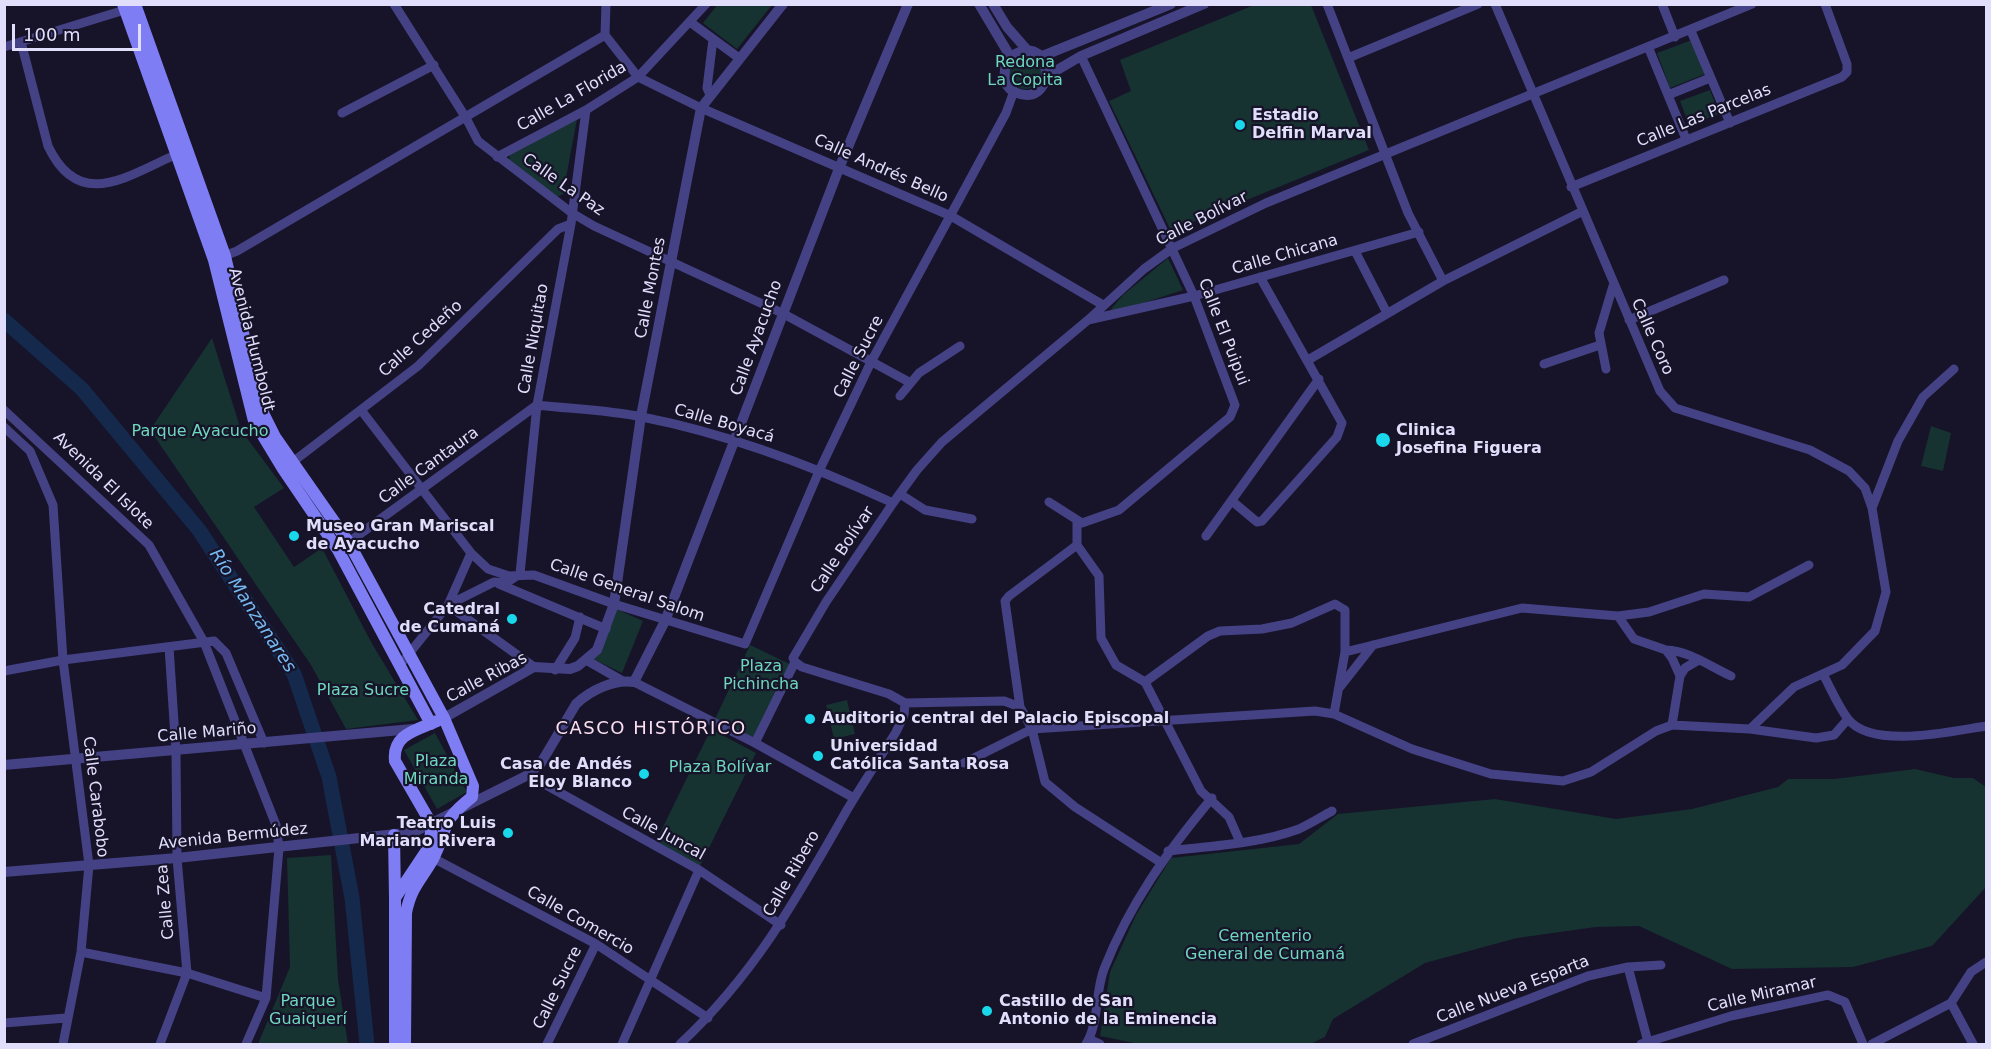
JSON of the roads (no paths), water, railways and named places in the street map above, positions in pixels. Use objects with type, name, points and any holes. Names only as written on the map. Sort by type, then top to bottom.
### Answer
[{"type":"main road","name":"Avenida Humboldt","points":[[129,6],[175,155],[220,258]]},
{"type":"main road","name":"Avenida Humboldt","points":[[129,6],[220,258],[242,353],[254,421],[350,543],[431,724]]},
{"type":"main road","name":"Avenida Humboldt","points":[[288,466],[404,661],[444,718],[474,792],[472,797],[446,822],[433,858],[409,895],[406,913],[405,1044]]},
{"type":"main road","points":[[395,898],[429,846],[432,825],[395,761],[394,750],[399,741],[413,729],[444,718]]},
{"type":"main road","points":[[390,836],[395,898],[395,1044]]},
{"type":"street","name":"Calle La Paz","points":[[394,4],[434,65],[477,141],[572,213],[622,239],[672,260],[782,313],[909,382]]},
{"type":"street","points":[[606,4],[605,35],[638,77]]},
{"type":"street","name":"Calle La Florida","points":[[497,157],[586,110],[638,77],[706,4]]},
{"type":"street","name":"Calle Montes","points":[[614,604],[641,416],[701,108],[783,4]]},
{"type":"street","name":"Calle Ayacucho","points":[[634,682],[665,621],[736,440],[782,313],[908,4]]},
{"type":"street","points":[[979,4],[1007,51],[1004,77],[1014,91],[1025,94],[1037,91],[1047,76],[1081,56],[1204,4]]},
{"type":"street","points":[[993,4],[1006,27],[1028,51],[1040,57],[1045,64],[1047,76]]},
{"type":"street","points":[[1327,4],[1408,213],[1443,281]]},
{"type":"street","points":[[1348,58],[1478,4]]},
{"type":"street","name":"Calle Coro","points":[[1495,4],[1581,212],[1655,382],[1675,408],[1809,450],[1849,471],[1865,488],[1872,508]]},
{"type":"street","points":[[1662,4],[1675,37]]},
{"type":"street","name":"Calle Bolívar","points":[[755,743],[795,662],[793,658],[826,602],[893,503],[942,442],[1173,248],[1266,203],[1648,49],[1752,4]]},
{"type":"street","name":"Calle Las Parcelas","points":[[1571,187],[1842,77],[1847,72],[1847,64],[1825,4]]},
{"type":"street","points":[[4,47],[129,6]]},
{"type":"street","points":[[1040,57],[1164,6],[1167,20]]},
{"type":"street","points":[[690,22],[739,58]]},
{"type":"street","points":[[1691,31],[1730,123]]},
{"type":"street","points":[[220,258],[466,118],[605,35]]},
{"type":"street","points":[[710,95],[707,88],[712,39]]},
{"type":"street","points":[[21,42],[48,146],[56,162],[70,175],[83,183],[102,186],[175,155]]},
{"type":"street","points":[[1648,49],[1686,140]]},
{"type":"street","points":[[1007,59],[1017,52],[1028,51]]},
{"type":"street","name":"Calle El Puipui","points":[[1077,522],[1082,523],[1119,510],[1230,417],[1236,405],[1173,248],[1081,56]]},
{"type":"street","points":[[342,112],[434,65]]},
{"type":"street","name":"Calle Andrés Bello","points":[[638,77],[701,108],[840,166],[951,216],[1103,305]]},
{"type":"street","points":[[1668,95],[1710,78]]},
{"type":"street","name":"Calle Sucre","points":[[745,644],[820,469],[872,362],[1006,113],[1014,91]]},
{"type":"street","name":"Calle Niquitao","points":[[520,574],[537,405],[571,224],[586,110]]},
{"type":"street","points":[[1308,360],[1443,281],[1581,212]]},
{"type":"street","name":"Calle Cedeño","points":[[288,466],[418,366],[558,229],[571,224]]},
{"type":"street","name":"Calle Chicana","points":[[1088,320],[1194,296],[1419,232]]},
{"type":"street","points":[[1355,250],[1387,313]]},
{"type":"street","points":[[1232,501],[1257,522],[1262,521],[1337,437],[1342,423],[1260,277]]},
{"type":"street","points":[[1629,320],[1724,280]]},
{"type":"street","points":[[1606,369],[1599,333],[1613,286]]},
{"type":"street","points":[[1544,364],[1600,345]]},
{"type":"street","points":[[900,396],[909,382],[960,346]]},
{"type":"street","points":[[1750,729],[1794,687],[1842,665],[1875,631],[1886,592],[1872,508],[1898,441],[1923,397],[1954,369]]},
{"type":"street","points":[[1206,536],[1318,379]]},
{"type":"street","name":"Calle Boyacá","points":[[537,405],[641,416],[736,440],[820,469],[893,503]]},
{"type":"street","name":"Calle Cantaura","points":[[338,550],[537,405]]},
{"type":"street","name":"Avenida El Islote","points":[[4,410],[149,545],[204,642],[246,746],[276,825],[279,848],[266,998],[246,1044]]},
{"type":"street","name":"Calle General Salom","points":[[361,410],[471,553],[488,569],[509,576],[534,575],[665,621],[745,644]]},
{"type":"street","name":"Avenida El Islote","points":[[4,427],[30,451],[53,505],[63,660]]},
{"type":"street","points":[[900,494],[925,510],[972,519]]},
{"type":"street","points":[[1049,502],[1077,522],[1077,545],[1099,576],[1101,638],[1116,665],[1145,682],[1163,721],[1202,791],[1212,798],[1229,817],[1240,842]]},
{"type":"street","points":[[1077,545],[1008,596],[1005,601],[1020,707],[1032,729],[1046,782],[1075,807],[1160,862]]},
{"type":"street","points":[[404,661],[448,605],[471,553]]},
{"type":"street","points":[[1345,652],[1522,608],[1618,616],[1649,612],[1704,594],[1749,597],[1809,565]]},
{"type":"street","points":[[448,605],[494,582],[506,583],[520,574]]},
{"type":"street","points":[[494,582],[606,629]]},
{"type":"street","points":[[614,604],[597,650],[586,660],[621,680],[634,682],[755,743],[854,798]]},
{"type":"street","points":[[1145,682],[1208,636],[1220,631],[1262,629],[1292,623],[1335,604],[1345,610],[1345,652],[1334,714]]},
{"type":"street","points":[[448,605],[534,667]]},
{"type":"street","points":[[1618,616],[1634,639],[1666,650],[1691,654],[1697,661],[1731,676]]},
{"type":"street","points":[[555,670],[575,638],[580,617]]},
{"type":"street","points":[[4,671],[63,660],[214,641],[226,653],[264,743]]},
{"type":"street","points":[[1338,688],[1373,645]]},
{"type":"street","name":"Calle Zea","points":[[160,1044],[187,973],[177,858],[176,752],[170,646]]},
{"type":"street","points":[[1666,650],[1680,676]]},
{"type":"street","name":"Calle Carabobo","points":[[63,660],[89,865],[81,952],[66,1018],[63,1044]]},
{"type":"street","name":"Calle Ribas","points":[[444,718],[534,667],[555,670],[578,666],[586,660]]},
{"type":"street","points":[[1672,725],[1680,676],[1685,668],[1697,661]]},
{"type":"street","points":[[795,662],[802,667],[889,694],[904,703],[1004,701],[1020,707]]},
{"type":"street","points":[[1823,674],[1848,719],[1857,728],[1881,734],[1910,736],[1986,726]]},
{"type":"street","points":[[528,775],[541,763],[576,704],[583,698],[621,680]]},
{"type":"street","name":"Calle Ribero","points":[[680,1044],[708,1018],[740,982],[781,925],[854,798],[896,732],[904,715],[904,703]]},
{"type":"street","points":[[964,763],[1032,729],[1316,711],[1334,714],[1412,749],[1491,774],[1563,781],[1591,772],[1656,731],[1672,725],[1750,729],[1816,738],[1834,735],[1848,719]]},
{"type":"street","name":"Calle Mariño","points":[[4,765],[246,746],[413,729]]},
{"type":"street","name":"Avenida Bermúdez","points":[[4,872],[177,858],[414,832],[528,775]]},
{"type":"street","name":"Calle Juncal","points":[[528,775],[699,870],[781,925]]},
{"type":"street","points":[[1100,1044],[1087,1042],[1104,970],[1127,917],[1160,862],[1212,798]]},
{"type":"street","points":[[1168,851],[1240,842],[1301,828],[1332,811]]},
{"type":"street","name":"Calle Comercio","points":[[433,858],[596,944],[708,1018]]},
{"type":"street","points":[[622,1044],[699,870]]},
{"type":"street","name":"Calle Sucre","points":[[547,1044],[596,944]]},
{"type":"street","points":[[81,952],[187,973],[266,998]]},
{"type":"street","points":[[1872,1044],[1951,1003],[1971,972],[1986,962]]},
{"type":"street","name":"Calle Nueva Esparta","points":[[1413,1044],[1588,976],[1628,967],[1661,965]]},
{"type":"street","points":[[1628,967],[1645,1043]]},
{"type":"street","name":"Calle Miramar","points":[[1645,1043],[1731,1016],[1828,995],[1845,1002],[1863,1044]]},
{"type":"street","points":[[1951,1003],[1973,1044]]},
{"type":"street","points":[[4,1023],[66,1018]]},
{"type":"waterway","name":"Río Manzanares","points":[[4,320],[82,389],[199,530],[294,674],[329,777],[352,898],[367,1044]]},
{"type":"place","name":"Estadio Delfin Marval","points":[[1240,125]]},
{"type":"place","name":"Clinica Josefina Figuera","points":[[1383,440]]},
{"type":"place","name":"Museo Gran Mariscal de Ayacucho","points":[[294,536]]},
{"type":"place","name":"Catedral de Cumaná","points":[[512,619]]},
{"type":"place","name":"Auditorio central del Palacio Episcopal","points":[[810,719]]},
{"type":"place","name":"Universidad Católica Santa Rosa","points":[[818,756]]},
{"type":"place","name":"Casa de Andés Eloy Blanco","points":[[644,774]]},
{"type":"place","name":"Teatro Luis Mariano Rivera","points":[[508,833]]},
{"type":"place","name":"Castillo de San Antonio de la Eminencia","points":[[987,1011]]},
{"type":"district","name":"CASCO HISTÓRICO","points":[[651,729]]},
{"type":"park label","name":"Redona La Copita","points":[[1025,72]]},
{"type":"park label","name":"Parque Ayacucho","points":[[200,432]]},
{"type":"park label","name":"Plaza Pichincha","points":[[761,676]]},
{"type":"park label","name":"Plaza Sucre","points":[[363,691]]},
{"type":"park label","name":"Plaza Bolívar","points":[[720,768]]},
{"type":"park label","name":"Plaza Miranda","points":[[436,771]]},
{"type":"park label","name":"Cementerio General de Cumaná","points":[[1265,946]]},
{"type":"park label","name":"Parque Guaiquerí","points":[[308,1011]]}]
